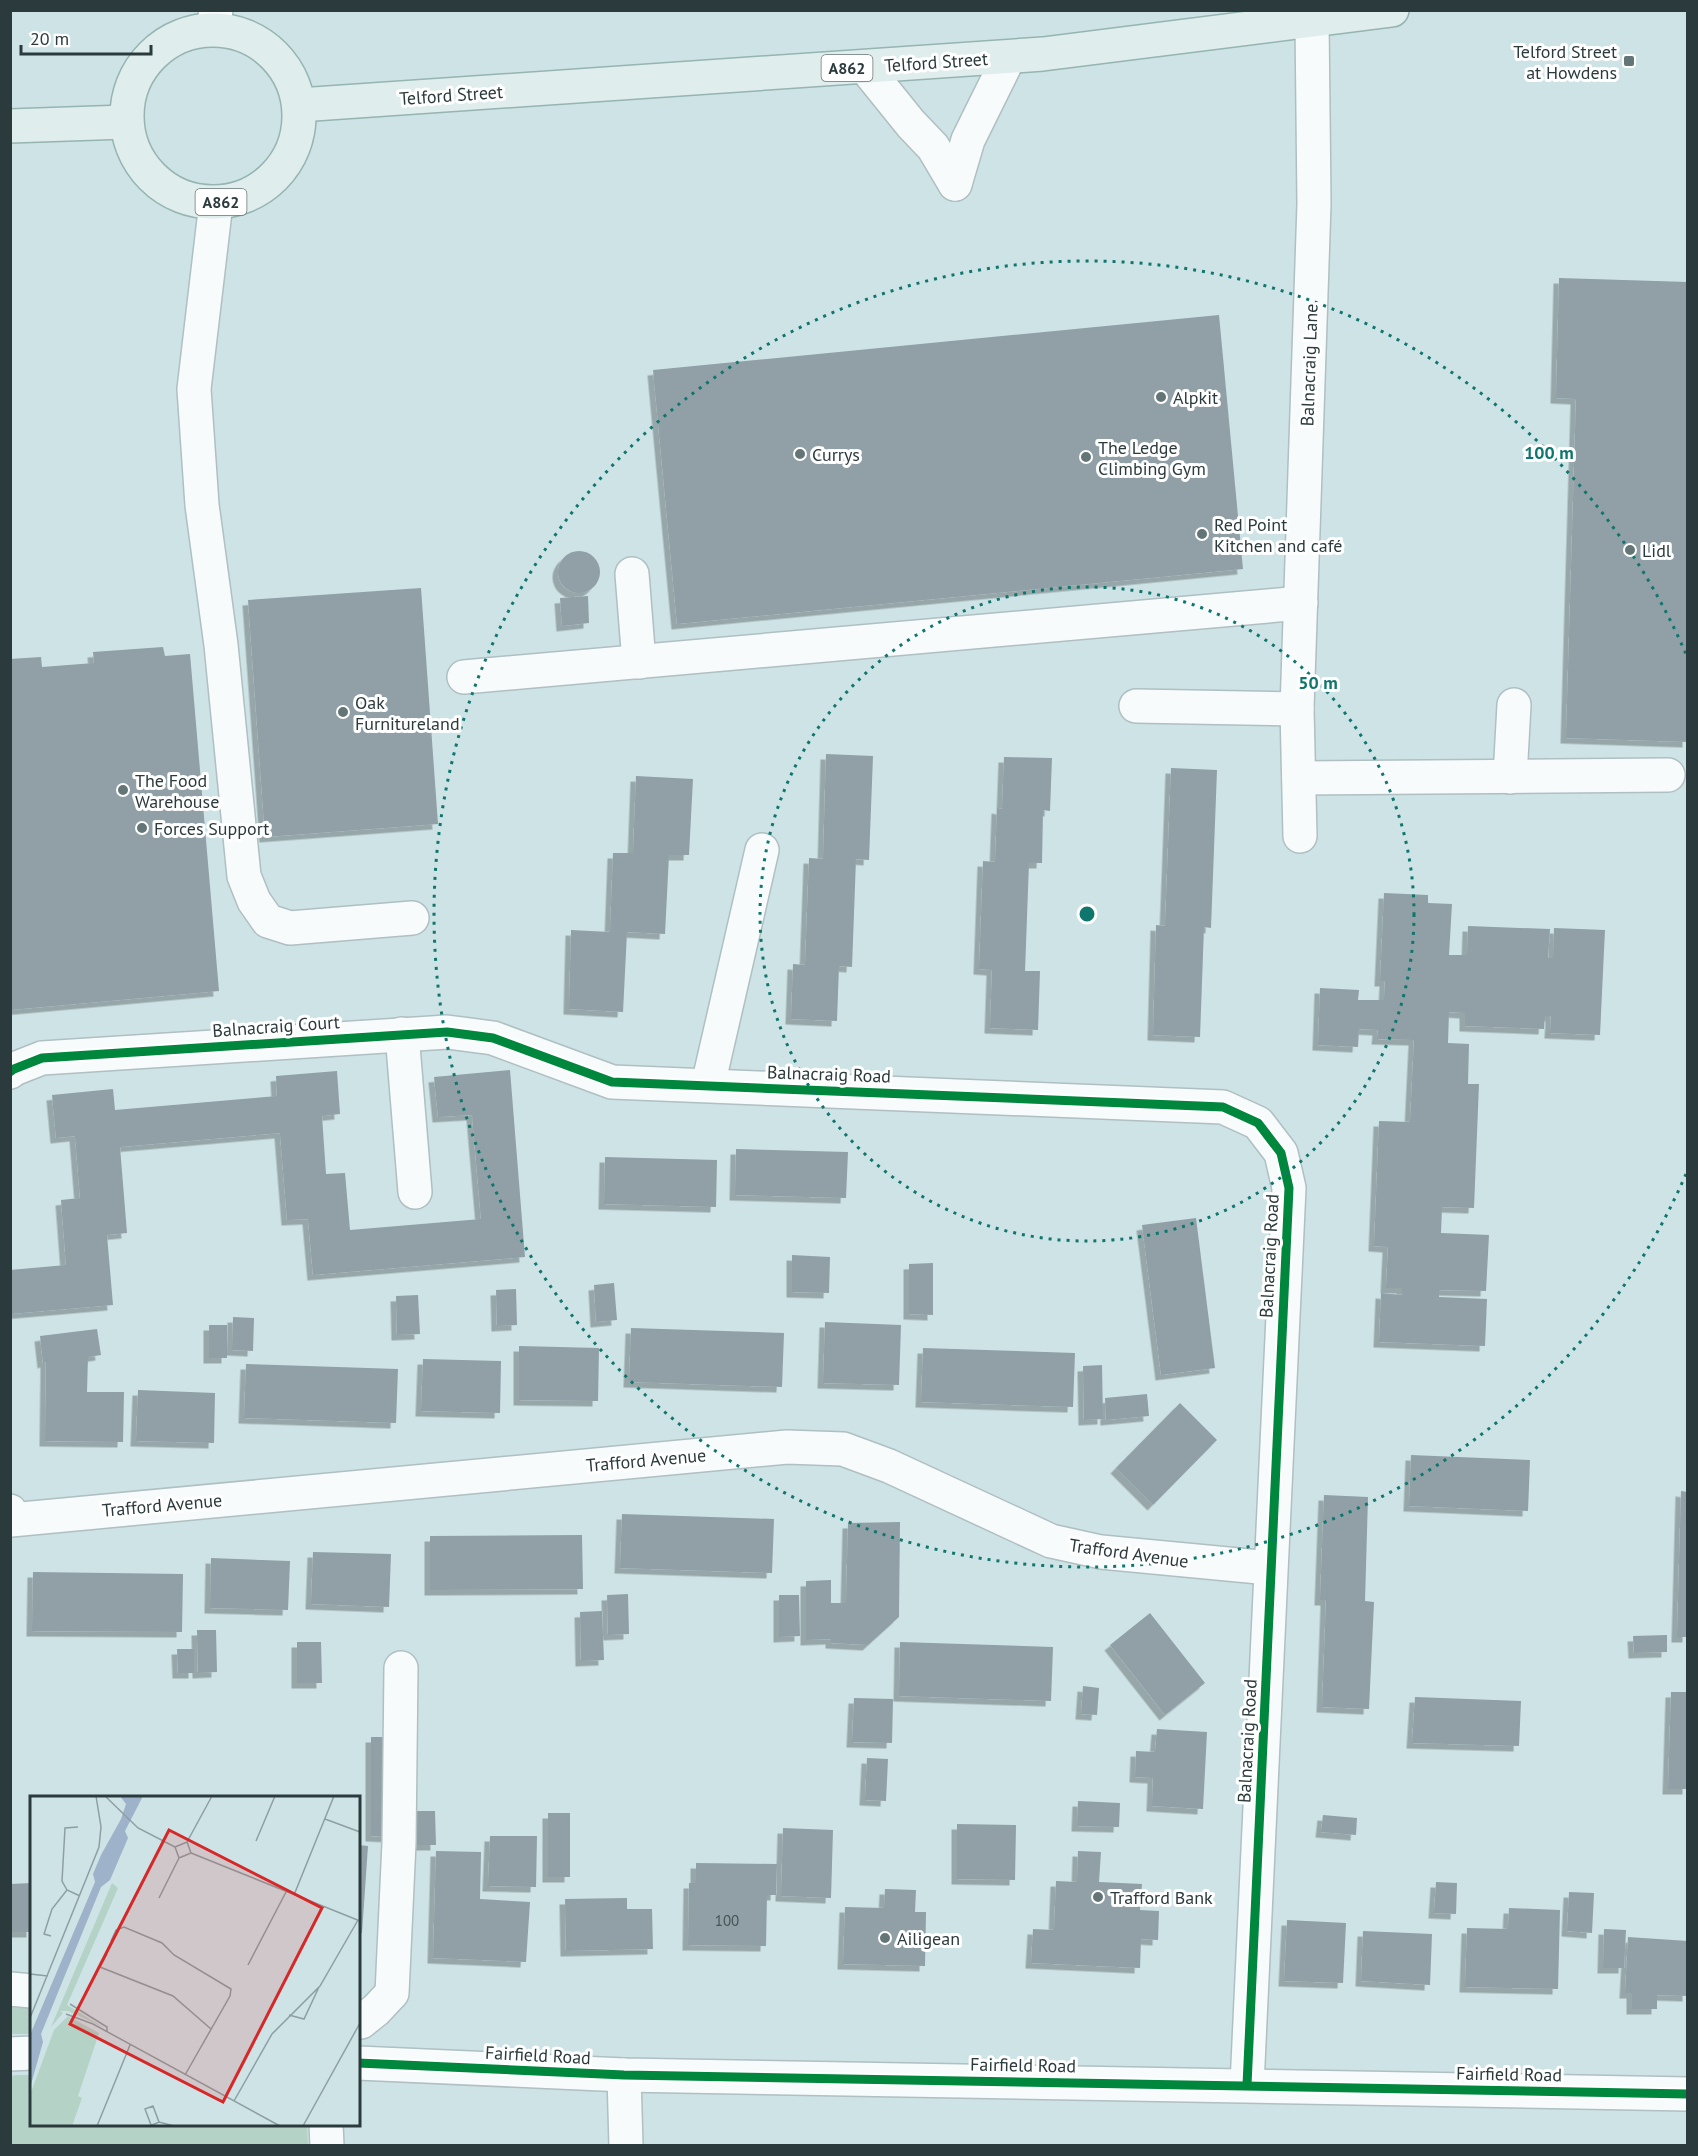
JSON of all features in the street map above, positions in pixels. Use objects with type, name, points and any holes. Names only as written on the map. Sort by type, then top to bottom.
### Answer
[{"type":"main road","name":"Telford Street","points":[[299,105],[1009,57],[1392,10]]},
{"type":"main road","name":"A862","points":[[214,20],[269,50],[288,73],[299,105],[298,136],[286,164],[265,186],[238,199],[216,203],[186,200],[159,186],[139,164],[125,122],[128,92],[142,65],[164,45],[214,20]]},
{"type":"main road","points":[[10,126],[125,122]]},
{"type":"street","name":"Balnacraig Lane","points":[[1300,836],[1297,709],[1314,204],[1312,21]]},
{"type":"street","points":[[865,67],[911,124],[933,147],[955,183],[968,140],[1009,57]]},
{"type":"street","points":[[216,203],[194,389],[202,505],[221,645],[244,876],[254,901],[268,921],[290,928],[412,918]]},
{"type":"street","points":[[632,574],[639,662]]},
{"type":"street","points":[[464,677],[1301,603]]},
{"type":"street","points":[[1510,777],[1514,705]]},
{"type":"street","points":[[1136,706],[1297,709]]},
{"type":"street","points":[[1299,778],[1668,775]]},
{"type":"street","points":[[708,1085],[762,850]]},
{"type":"street","name":"Balnacraig Court","points":[[10,1072],[42,1058],[447,1032],[493,1038],[543,1056]]},
{"type":"street","points":[[402,1034],[415,1192]]},
{"type":"street","name":"Balnacraig Road","points":[[543,1056],[612,1082],[1223,1107],[1258,1123],[1281,1153],[1289,1188],[1270,1568],[1265,1730],[1246,2085]]},
{"type":"street","name":"Trafford Avenue","points":[[10,1511],[11,1520],[787,1447],[843,1449],[889,1466],[1051,1541],[1101,1552],[1270,1568]]},
{"type":"street","points":[[360,2022],[376,2010],[392,1993],[399,1843],[401,1668]]},
{"type":"street","points":[[10,1989],[30,1991]]},
{"type":"street","name":"Fairfield Road","points":[[360,2022],[366,2037],[362,2063],[624,2075],[1688,2094]]},
{"type":"street","points":[[10,2054],[30,2053]]},
{"type":"street","points":[[624,2075],[626,2145]]},
{"type":"street","points":[[326,2126],[327,2145]]},
{"type":"green space","points":[[11,2007],[30,2008],[30,2034],[11,2034]]},
{"type":"green space","points":[[30,2075],[30,2126],[307,2126],[308,2145],[11,2145],[11,2076]]},
{"type":"building","name":"Lidl","points":[[1559,278],[1688,282],[1688,742],[1566,738],[1576,399],[1556,398]]},
{"type":"building","points":[[1219,315],[1243,569],[677,624],[653,370]]},
{"type":"building","points":[[579,551],[594,557],[600,572],[594,587],[579,593],[564,587],[558,572],[564,557]]},
{"type":"building","name":"Oak Furnitureland","points":[[421,588],[438,824],[265,837],[248,600]]},
{"type":"building","points":[[588,596],[589,623],[562,626],[560,598]]},
{"type":"building","name":"Forces Support","points":[[163,647],[165,656],[190,654],[219,991],[10,1010],[10,659],[41,657],[42,667],[94,663],[93,652]]},
{"type":"building","points":[[826,754],[873,756],[869,860],[856,859],[852,967],[839,966],[837,1021],[791,1019],[793,964],[805,965],[809,858],[823,859]]},
{"type":"building","points":[[1004,757],[1052,758],[1050,811],[1043,810],[1042,863],[1029,863],[1025,971],[1040,971],[1038,1030],[990,1028],[992,970],[979,969],[983,861],[995,862],[997,808],[1002,809]]},
{"type":"building","points":[[1171,768],[1217,770],[1211,928],[1204,927],[1200,1037],[1153,1035],[1156,925],[1165,926]]},
{"type":"building","points":[[636,776],[693,779],[689,855],[669,855],[665,934],[627,932],[623,1012],[569,1009],[571,930],[610,932],[613,853],[633,853]]},
{"type":"building","points":[[1384,893],[1428,895],[1428,903],[1452,904],[1449,955],[1467,955],[1468,926],[1550,929],[1548,958],[1553,958],[1554,928],[1605,930],[1600,1035],[1550,1033],[1551,1016],[1545,1016],[1544,1029],[1465,1026],[1465,1013],[1449,1012],[1448,1043],[1469,1044],[1468,1084],[1479,1084],[1474,1208],[1442,1207],[1441,1233],[1489,1235],[1486,1291],[1439,1290],[1439,1297],[1487,1299],[1485,1346],[1379,1342],[1381,1293],[1402,1295],[1402,1288],[1386,1288],[1388,1247],[1374,1246],[1379,1121],[1410,1122],[1414,1040],[1377,1039],[1378,1030],[1359,1029],[1358,1047],[1318,1045],[1320,988],[1359,990],[1358,1000],[1384,1000],[1385,981],[1380,981]]},
{"type":"building","points":[[510,1070],[525,1257],[313,1275],[308,1219],[287,1220],[280,1133],[120,1147],[127,1233],[107,1235],[113,1305],[10,1314],[10,1270],[66,1265],[61,1200],[80,1198],[75,1136],[56,1138],[52,1095],[113,1089],[115,1110],[277,1096],[276,1076],[337,1071],[340,1114],[322,1116],[326,1174],[345,1173],[350,1230],[481,1219],[472,1115],[438,1117],[434,1077]]},
{"type":"building","points":[[736,1149],[848,1152],[846,1198],[735,1195]]},
{"type":"building","points":[[605,1157],[717,1160],[716,1207],[604,1204]]},
{"type":"building","points":[[1196,1218],[1215,1368],[1161,1375],[1142,1225]]},
{"type":"building","points":[[792,1255],[830,1257],[829,1293],[792,1292]]},
{"type":"building","points":[[933,1263],[933,1315],[909,1314],[909,1264]]},
{"type":"building","points":[[614,1283],[617,1320],[596,1322],[594,1285]]},
{"type":"building","points":[[516,1289],[517,1325],[497,1326],[496,1290]]},
{"type":"building","points":[[418,1295],[420,1334],[397,1335],[396,1296]]},
{"type":"building","points":[[233,1317],[254,1318],[253,1351],[232,1350]]},
{"type":"building","points":[[825,1322],[901,1325],[899,1385],[823,1383]]},
{"type":"building","points":[[209,1325],[227,1325],[227,1358],[209,1358]]},
{"type":"building","points":[[631,1328],[784,1333],[782,1387],[629,1382]]},
{"type":"building","points":[[97,1329],[101,1355],[88,1357],[87,1392],[124,1392],[123,1442],[45,1441],[46,1362],[43,1363],[40,1336]]},
{"type":"building","points":[[519,1346],[599,1348],[598,1401],[519,1400]]},
{"type":"building","points":[[923,1348],[1075,1353],[1073,1407],[921,1402]]},
{"type":"building","points":[[423,1359],[501,1361],[500,1413],[421,1411]]},
{"type":"building","points":[[246,1364],[398,1369],[396,1423],[244,1418]]},
{"type":"building","points":[[1102,1365],[1103,1419],[1084,1420],[1083,1366]]},
{"type":"building","points":[[138,1390],[215,1393],[214,1443],[136,1441]]},
{"type":"building","points":[[1147,1394],[1149,1416],[1106,1420],[1105,1398]]},
{"type":"building","points":[[1180,1403],[1217,1440],[1153,1505],[1116,1468]]},
{"type":"building","points":[[1411,1455],[1530,1460],[1528,1511],[1409,1506]]},
{"type":"building","points":[[1681,1491],[1688,1492],[1688,1637],[1677,1637]]},
{"type":"building","points":[[1324,1495],[1368,1497],[1365,1601],[1374,1602],[1369,1709],[1322,1707],[1326,1600],[1320,1600]]},
{"type":"building","points":[[622,1514],[774,1519],[772,1573],[620,1568]]},
{"type":"building","points":[[900,1522],[899,1617],[868,1645],[831,1643],[831,1639],[806,1640],[806,1581],[831,1580],[831,1603],[846,1603],[848,1523]]},
{"type":"building","points":[[582,1535],[583,1589],[430,1590],[430,1536]]},
{"type":"building","points":[[313,1552],[391,1554],[389,1607],[311,1604]]},
{"type":"building","points":[[211,1558],[290,1561],[288,1610],[210,1608]]},
{"type":"building","points":[[33,1572],[183,1574],[182,1632],[32,1631]]},
{"type":"building","points":[[628,1594],[629,1634],[608,1635],[607,1595]]},
{"type":"building","points":[[779,1595],[799,1595],[800,1636],[779,1637]]},
{"type":"building","points":[[602,1611],[604,1660],[581,1661],[580,1612]]},
{"type":"building","points":[[1150,1613],[1205,1683],[1165,1715],[1110,1645]]},
{"type":"building","points":[[197,1630],[216,1630],[217,1672],[198,1673]]},
{"type":"building","points":[[1667,1635],[1667,1652],[1634,1653],[1633,1636]]},
{"type":"building","points":[[297,1642],[321,1642],[322,1683],[297,1683]]},
{"type":"building","points":[[900,1642],[1053,1647],[1051,1701],[899,1696]]},
{"type":"building","points":[[177,1649],[194,1649],[194,1673],[178,1673]]},
{"type":"building","points":[[1083,1686],[1099,1688],[1097,1715],[1081,1714]]},
{"type":"building","points":[[1671,1692],[1688,1692],[1688,1789],[1668,1789]]},
{"type":"building","points":[[1415,1697],[1521,1701],[1519,1746],[1412,1743]]},
{"type":"building","points":[[854,1698],[893,1699],[892,1743],[852,1742]]},
{"type":"building","points":[[1157,1729],[1207,1732],[1203,1809],[1152,1806],[1153,1778],[1135,1777],[1136,1751],[1155,1752]]},
{"type":"building","points":[[371,1737],[395,1737],[394,1837],[371,1836]]},
{"type":"building","points":[[867,1758],[888,1759],[886,1801],[865,1800]]},
{"type":"building","points":[[1078,1801],[1120,1803],[1119,1827],[1077,1826]]},
{"type":"building","points":[[411,1811],[435,1811],[436,1845],[411,1845]]},
{"type":"building","points":[[548,1813],[570,1813],[570,1877],[548,1877]]},
{"type":"building","points":[[1323,1815],[1357,1818],[1356,1835],[1321,1832]]},
{"type":"building","points":[[957,1824],[1016,1825],[1015,1880],[957,1879]]},
{"type":"building","points":[[783,1828],[833,1830],[831,1898],[781,1896]]},
{"type":"building","points":[[490,1836],[537,1836],[536,1887],[488,1886]]},
{"type":"building","points":[[360,1845],[368,1846],[362,1933],[360,1932]]},
{"type":"building","points":[[436,1851],[481,1852],[480,1899],[530,1902],[526,1962],[433,1958]]},
{"type":"building","name":"Trafford Bank","points":[[1078,1851],[1101,1852],[1099,1882],[1142,1884],[1140,1910],[1159,1911],[1158,1940],[1141,1939],[1140,1968],[1031,1963],[1033,1929],[1054,1930],[1056,1881],[1077,1882]]},
{"type":"building","points":[[696,1863],[777,1864],[776,1895],[767,1895],[766,1946],[688,1945],[689,1883],[696,1883]]},
{"type":"building","points":[[1436,1882],[1457,1883],[1456,1914],[1434,1913]]},
{"type":"building","points":[[30,1883],[30,1932],[10,1932],[10,1884]]},
{"type":"building","name":"Ailigean","points":[[885,1889],[916,1890],[915,1912],[926,1912],[925,1966],[843,1964],[845,1907],[884,1908]]},
{"type":"building","points":[[1569,1892],[1594,1893],[1592,1933],[1567,1931]]},
{"type":"building","points":[[627,1898],[627,1909],[652,1909],[653,1949],[566,1951],[565,1899]]},
{"type":"building","points":[[1509,1908],[1560,1910],[1558,1989],[1465,1987],[1467,1928],[1508,1929]]},
{"type":"building","points":[[1287,1920],[1346,1923],[1343,1983],[1284,1981]]},
{"type":"building","points":[[1604,1929],[1626,1930],[1624,1968],[1603,1968]]},
{"type":"building","points":[[1363,1931],[1432,1934],[1430,1985],[1361,1981]]},
{"type":"building","points":[[1628,1937],[1688,1941],[1688,1996],[1657,1995],[1657,2009],[1632,2009],[1632,1993],[1625,1993]]},
{"type":"cycle path","points":[[10,1072],[42,1058],[447,1032],[493,1038],[612,1082],[1223,1107],[1258,1123],[1281,1153],[1289,1188],[1247,2085]]},
{"type":"cycle path","points":[[360,2063],[624,2075],[1688,2094]]},
{"type":"place","name":"Telford Street at Howdens","points":[[1629,61]]},
{"type":"place","name":"Alpkit","points":[[1161,397]]},
{"type":"place","name":"Currys","points":[[800,454]]},
{"type":"place","name":"The Ledge Climbing Gym","points":[[1086,457]]},
{"type":"place","name":"Red Point Kitchen and café","points":[[1202,534]]},
{"type":"place","name":"Lidl","points":[[1630,550]]},
{"type":"place","name":"Oak Furnitureland","points":[[343,712]]},
{"type":"place","name":"The Food Warehouse","points":[[123,790]]},
{"type":"place","name":"Forces Support","points":[[142,828]]},
{"type":"place","name":"Trafford Bank","points":[[1098,1897]]},
{"type":"place","name":"Ailigean","points":[[885,1938]]}]
